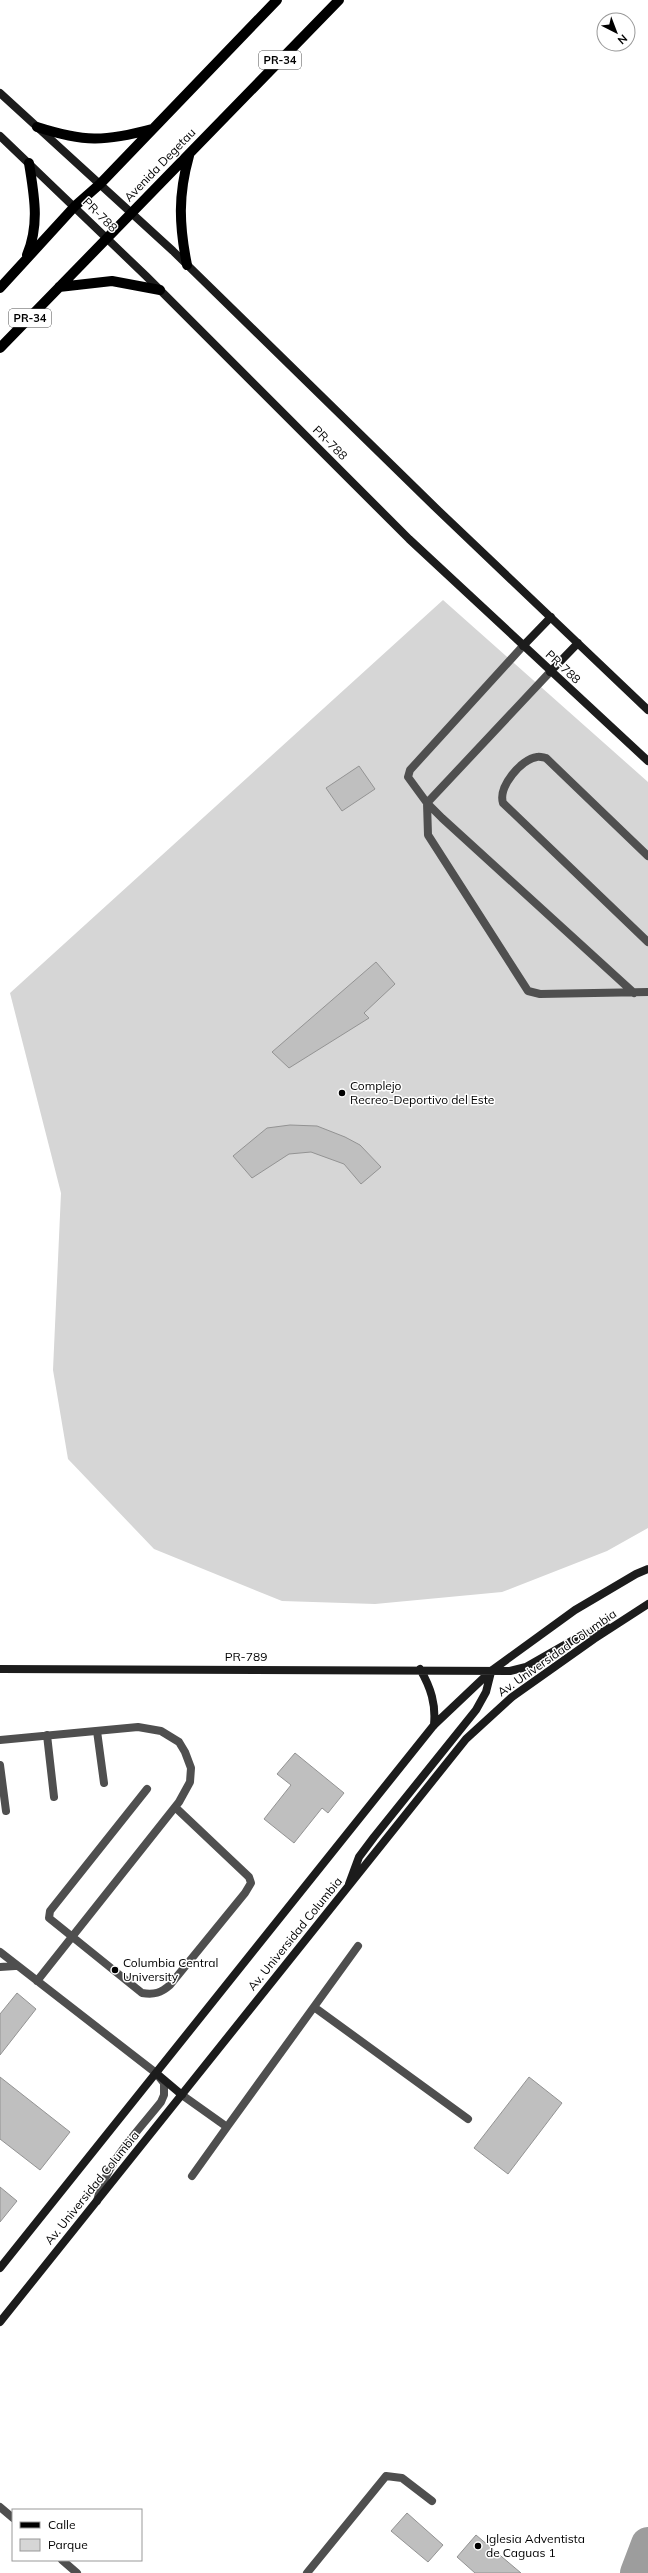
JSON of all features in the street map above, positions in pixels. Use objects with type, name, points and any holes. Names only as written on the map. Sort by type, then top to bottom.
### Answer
[{"type":"main road","points":[[0,288],[74,206],[100,184],[277,0]]},
{"type":"main road","name":"Avenida Degetau","points":[[0,348],[339,0]]},
{"type":"main road","name":"PR-788","points":[[0,93],[187,265],[648,710]]},
{"type":"main road","points":[[37,127],[63,135],[99,140],[120,138],[152,129]]},
{"type":"main road","name":"PR-788","points":[[0,136],[160,290],[409,539],[522,646],[648,761]]},
{"type":"main road","points":[[187,265],[182,240],[180,192],[189,154]]},
{"type":"main road","points":[[25,260],[31,246],[36,212],[29,163]]},
{"type":"main road","points":[[59,287],[112,281],[160,290]]},
{"type":"main road","points":[[522,646],[551,617]]},
{"type":"main road","points":[[550,672],[578,643]]},
{"type":"main road","name":"Av. Universidad Columbia","points":[[0,2268],[434,1725],[491,1671],[575,1610],[636,1574],[648,1569]]},
{"type":"main road","name":"Av. Universidad Columbia","points":[[0,2322],[466,1739],[512,1697],[648,1604]]},
{"type":"main road","name":"PR-789","points":[[0,1669],[420,1669],[510,1671],[526,1667],[582,1635],[618,1624]]},
{"type":"main road","points":[[420,1669],[430,1687],[435,1710],[434,1725]]},
{"type":"main road","points":[[348,1886],[350,1876],[359,1857],[476,1710],[486,1692],[491,1671]]},
{"type":"main road","points":[[156,2074],[182,2094]]},
{"type":"lane","points":[[522,646],[410,770],[408,777],[427,803],[634,993]]},
{"type":"lane","points":[[550,672],[427,803],[428,835],[528,991],[540,994],[648,992]]},
{"type":"lane","points":[[648,856],[546,758],[537,757],[526,762],[506,783],[501,797],[503,803],[648,942]]},
{"type":"lane","points":[[0,1740],[138,1727],[161,1731],[178,1742],[191,1768],[190,1782],[175,1807],[37,1981]]},
{"type":"lane","points":[[97,1730],[104,1783]]},
{"type":"lane","points":[[47,1735],[54,1797]]},
{"type":"lane","points":[[0,1765],[6,1811]]},
{"type":"lane","points":[[147,1789],[50,1911],[49,1918],[71,1938],[142,1993],[152,1994],[163,1992],[170,1985],[245,1893],[251,1883],[249,1877],[175,1807]]},
{"type":"lane","points":[[192,2176],[358,1946]]},
{"type":"lane","points":[[0,1952],[15,1966],[37,1981],[156,2074],[164,2083],[164,2096],[120,2155],[103,2182],[97,2201]]},
{"type":"lane","points":[[0,1967],[15,1966]]},
{"type":"lane","points":[[314,2007],[468,2119]]},
{"type":"lane","points":[[182,2094],[227,2127]]},
{"type":"lane","points":[[307,2573],[386,2476],[402,2478],[432,2501]]},
{"type":"lane","points":[[0,2507],[12,2517]]},
{"type":"lane","points":[[63,2561],[77,2573]]},
{"type":"green space","name":"Complejo Recreo-Deportivo del Este","points":[[443,600],[648,782],[648,1528],[607,1551],[502,1592],[375,1604],[282,1601],[154,1549],[68,1459],[53,1370],[61,1193],[10,993]]},
{"type":"building","points":[[359,766],[375,789],[342,811],[326,788]]},
{"type":"building","points":[[376,962],[395,984],[364,1013],[369,1018],[289,1068],[272,1052]]},
{"type":"building","points":[[290,1125],[317,1126],[345,1137],[360,1145],[381,1167],[361,1184],[344,1164],[311,1152],[289,1154],[252,1178],[233,1156],[267,1128]]},
{"type":"building","points":[[295,1753],[344,1793],[328,1813],[322,1808],[294,1843],[264,1819],[291,1785],[277,1774]]},
{"type":"building","points":[[17,1993],[36,2009],[0,2055],[0,2014]]},
{"type":"building","points":[[0,2077],[70,2132],[40,2170],[0,2139]]},
{"type":"building","points":[[529,2077],[562,2103],[508,2174],[474,2148]]},
{"type":"building","points":[[0,2187],[17,2201],[0,2222]]},
{"type":"building","points":[[407,2513],[443,2545],[428,2562],[391,2531]]},
{"type":"building","name":"Iglesia Adventista de Caguas 1","points":[[476,2535],[521,2573],[475,2573],[457,2557]]},
{"type":"waterway","points":[[637,2573],[648,2544]]},
{"type":"place","name":"Complejo Recreo-Deportivo del Este","points":[[342,1093]]},
{"type":"place","name":"Columbia Central University","points":[[115,1970]]},
{"type":"place","name":"Iglesia Adventista de Caguas 1","points":[[478,2546]]}]
